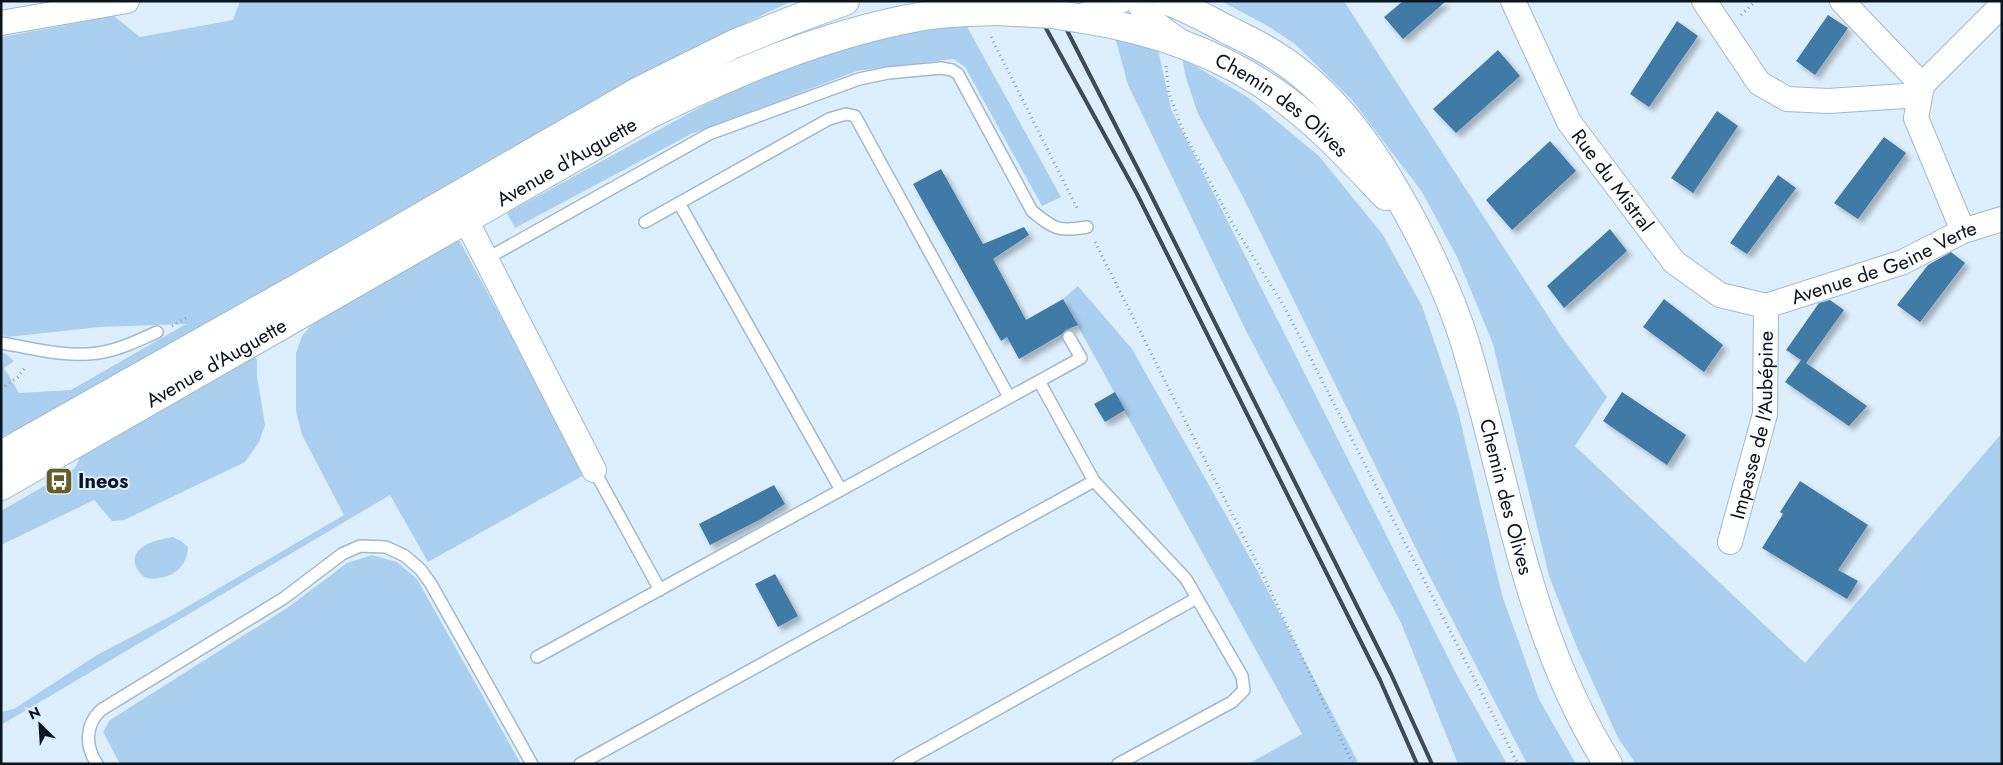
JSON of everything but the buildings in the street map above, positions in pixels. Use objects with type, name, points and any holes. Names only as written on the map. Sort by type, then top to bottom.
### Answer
[{"type":"main road","name":"Avenue d'Auguette","points":[[1,455],[359,253],[639,91],[726,47],[845,1]]},
{"type":"main road","name":"Chemin des Olives","points":[[1168,1],[1264,48],[1311,83],[1352,124],[1390,180],[1438,271],[1466,345],[1520,550],[1550,647],[1575,704],[1608,764]]},
{"type":"main road","name":"Avenue d'Auguette","points":[[1,486],[646,116],[706,86],[824,40],[876,26],[926,16],[987,12],[1102,13],[1175,53]]},
{"type":"main road","name":"Chemin des Olives","points":[[1175,53],[1238,70],[1285,99],[1328,137],[1415,226]]},
{"type":"street","points":[[1,23],[127,1]]},
{"type":"street","points":[[792,20],[819,1]]},
{"type":"street","name":"Chemin des Olives","points":[[1138,1],[1160,28],[1175,53]]},
{"type":"street","name":"Chemin des Olives","points":[[1201,1],[1264,48]]},
{"type":"street","name":"Rue du Mistral","points":[[1513,1],[1569,122],[1674,262],[1720,295],[1766,306]]},
{"type":"street","points":[[1704,1],[1759,83],[1787,99],[1828,101],[1921,90]]},
{"type":"street","points":[[1842,1],[1921,90]]},
{"type":"street","points":[[1963,231],[1916,118],[1921,90],[2002,6]]},
{"type":"street","name":"Avenue de Geine Verte","points":[[1766,306],[1903,262],[1963,231],[2002,219]]},
{"type":"street","points":[[466,220],[594,470]]},
{"type":"street","name":"Impasse de l'Aubépine","points":[[1730,542],[1765,414],[1766,306]]},
{"type":"lane","points":[[486,259],[709,134],[859,79],[888,73],[941,68],[952,70],[958,74],[1032,211],[1050,226],[1066,230],[1087,227]]},
{"type":"lane","points":[[644,222],[829,119],[846,114],[855,116],[1009,397]]},
{"type":"lane","points":[[679,203],[841,490]]},
{"type":"lane","points":[[1,343],[70,354],[99,353],[128,345],[158,332]]},
{"type":"lane","points":[[537,657],[1081,358],[1069,337]]},
{"type":"lane","points":[[1039,381],[1094,481],[1186,578],[1242,676],[1244,690],[1232,702],[1118,764]]},
{"type":"lane","points":[[594,470],[660,590]]},
{"type":"lane","points":[[580,764],[1094,481]]},
{"type":"lane","points":[[97,764],[88,746],[88,731],[93,717],[101,710],[284,598],[342,554],[360,546],[386,547],[405,556],[421,570],[431,584],[532,764]]},
{"type":"lane","points":[[899,764],[1197,598]]},
{"type":"path","points":[[987,12],[1087,227],[1262,573],[1353,764]]},
{"type":"path","points":[[1175,53],[1169,94],[1184,132],[1231,221],[1284,308],[1518,764]]},
{"type":"path","points":[[1,389],[23,371],[33,348]]},
{"type":"shaded area","points":[[240,1],[792,1],[697,46],[601,97],[10,439],[7,434],[1,437],[1,352],[14,361],[4,368],[19,393],[71,390],[186,324],[100,327],[8,337],[1,335],[1,37],[114,16],[140,37],[233,20]]},
{"type":"shaded area","points":[[1221,1],[1344,1],[1561,336],[1607,397],[1575,446],[1805,663],[2002,433],[2002,764],[1636,764],[1618,738],[1576,645],[1549,576],[1493,344],[1457,257],[1422,192],[1352,100],[1295,44],[1266,25]]},
{"type":"shaded area","points":[[965,23],[1061,197],[1042,206],[965,67],[953,59],[857,71],[691,134],[515,228],[507,213],[706,104],[785,67],[857,40]]},
{"type":"shaded area","points":[[1115,37],[1157,45],[1171,109],[1458,677],[1507,764],[1458,764],[1401,623],[1245,329],[1128,85]]},
{"type":"shaded area","points":[[1182,58],[1249,98],[1319,156],[1383,235],[1422,306],[1458,411],[1502,595],[1539,699],[1576,764],[1527,764],[1427,571],[1243,197],[1198,114],[1186,78]]},
{"type":"shaded area","points":[[458,238],[586,474],[428,562],[390,495],[1,725],[1,712],[14,709],[97,655],[173,615],[344,515],[302,435],[296,411],[296,353],[302,336],[314,322]]},
{"type":"shaded area","points":[[1078,286],[1132,349],[1257,570],[1359,764],[1248,764],[1302,734],[1063,299]]},
{"type":"shaded area","points":[[254,356],[257,360],[257,376],[265,425],[259,442],[245,462],[124,520],[112,521],[94,500],[1,545],[1,511],[75,468],[81,455]]},
{"type":"shaded area","points":[[173,537],[188,547],[183,564],[176,572],[165,577],[154,579],[144,577],[138,571],[135,564],[137,552],[148,544]]},
{"type":"shaded area","points":[[372,555],[397,562],[417,579],[521,764],[120,764],[103,732],[110,720],[287,608],[347,563]]},
{"type":"railway","points":[[1031,1],[1137,194],[1380,680],[1417,764]]},
{"type":"railway","points":[[1052,1],[1391,674],[1432,764]]},
{"type":"place","name":"Ineos","points":[[59,481]]}]
